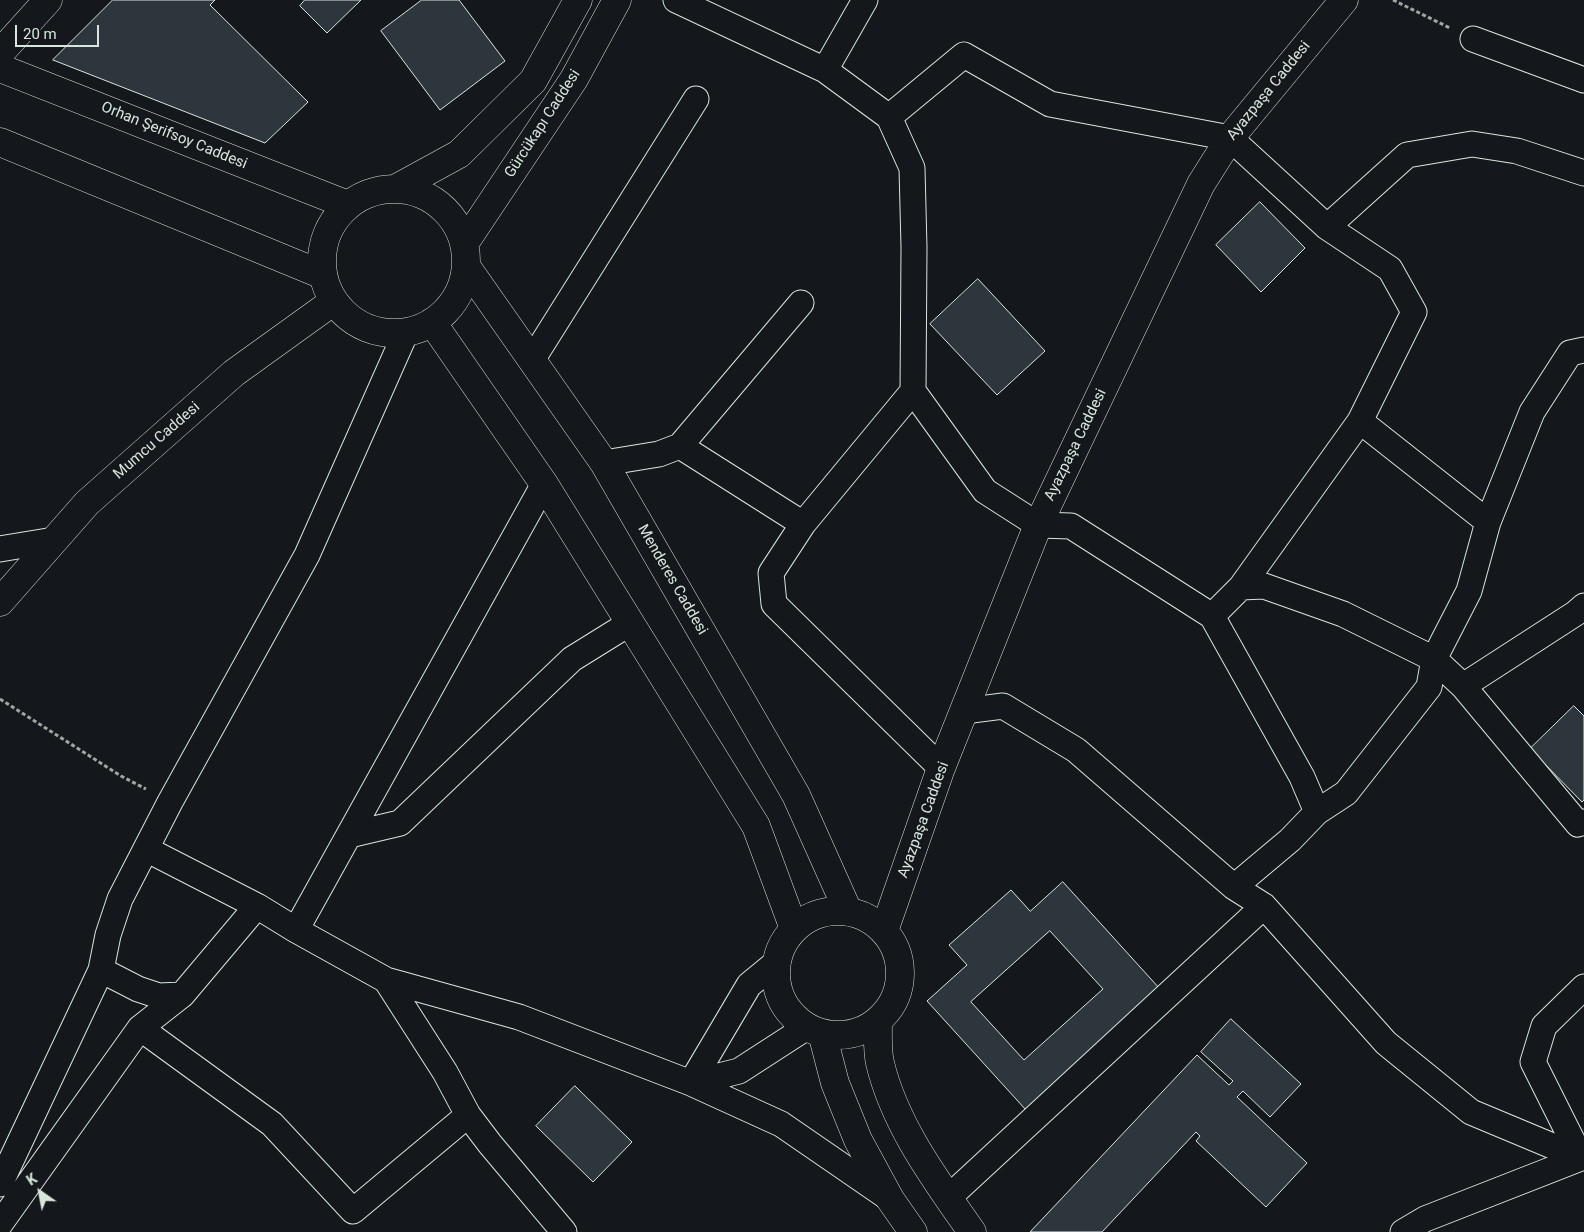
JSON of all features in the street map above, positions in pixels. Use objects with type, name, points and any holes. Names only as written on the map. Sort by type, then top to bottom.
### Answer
[{"type":"main road","points":[[0,53],[48,0]]},
{"type":"main road","points":[[395,189],[459,154],[533,81],[578,0]]},
{"type":"main road","name":"Gürcükapı Caddesi","points":[[465,255],[574,79],[617,0]]},
{"type":"main road","name":"Ayazpaşa Caddesi","points":[[884,931],[941,768],[1038,524],[1201,184],[1230,138],[1344,0]]},
{"type":"main road","name":"Orhan Şerifsoy Caddesi","points":[[0,68],[348,206]]},
{"type":"main road","points":[[0,142],[323,275]]},
{"type":"main road","points":[[395,189],[418,193],[439,205],[455,222],[465,255],[461,288],[449,307],[432,322],[406,332],[378,332],[353,321],[334,301],[323,275],[323,248],[332,224],[348,206],[370,193],[395,189]]},
{"type":"main road","name":"Menderes Caddesi","points":[[465,255],[532,360],[604,463],[796,795],[848,911]]},
{"type":"main road","name":"Mumcu Caddesi","points":[[0,602],[87,502],[234,372],[334,301]]},
{"type":"main road","points":[[432,322],[544,484],[756,826],[794,929]]},
{"type":"main road","points":[[848,911],[868,918],[884,931],[896,949],[901,969],[899,989],[891,1007],[878,1021],[860,1031],[842,1035],[814,1030],[792,1016],[781,1000],[776,981],[777,962],[783,944],[794,929],[810,918],[828,912],[848,911]]},
{"type":"main road","points":[[878,1021],[880,1062],[892,1101],[911,1140],[972,1232]]},
{"type":"main road","points":[[814,1030],[858,1140],[890,1199],[913,1232]]},
{"type":"street","points":[[676,0],[825,70],[889,117],[912,168],[914,248],[913,391],[985,491],[1038,524],[1071,526],[1212,616],[1302,777],[1316,812]]},
{"type":"street","points":[[825,70],[865,0]]},
{"type":"street","points":[[1474,39],[1584,80]]},
{"type":"street","points":[[889,117],[964,55],[1050,104],[1230,138],[1327,226],[1390,269],[1414,312],[1360,421],[1241,587],[1212,616]]},
{"type":"street","points":[[532,360],[696,99]]},
{"type":"street","points":[[1327,226],[1407,155],[1472,144],[1517,150],[1584,172]]},
{"type":"street","points":[[604,463],[659,454],[680,446],[801,303]]},
{"type":"street","points":[[0,1184],[101,970],[108,935],[120,898],[307,555],[406,332]]},
{"type":"street","points":[[1234,887],[1290,840],[1316,812],[1346,793],[1430,687],[1434,659],[1469,591],[1488,522],[1532,412],[1570,353],[1584,350]]},
{"type":"street","points":[[913,391],[803,524],[771,573],[774,604],[941,768]]},
{"type":"street","points":[[1360,421],[1488,522]]},
{"type":"street","points":[[680,446],[803,524]]},
{"type":"street","points":[[296,930],[544,484]]},
{"type":"street","points":[[0,549],[54,540]]},
{"type":"street","points":[[1241,587],[1264,586],[1343,614],[1434,659],[1463,686],[1578,824],[1584,822]]},
{"type":"street","points":[[1463,686],[1584,606]]},
{"type":"street","points":[[349,835],[400,823],[572,659],[630,623]]},
{"type":"street","points":[[964,711],[1003,706],[1076,750],[1234,887],[1264,906],[1386,1043],[1471,1112],[1582,1158]]},
{"type":"street","points":[[146,849],[258,906],[296,930],[386,980],[520,1017],[692,1083],[781,1124],[890,1199]]},
{"type":"street","points":[[0,1224],[140,1028],[182,995],[258,906]]},
{"type":"street","points":[[948,1198],[1264,906]]},
{"type":"street","points":[[692,1083],[748,985],[777,962]]},
{"type":"street","points":[[101,970],[138,989],[159,996],[182,995]]},
{"type":"street","points":[[386,980],[445,1072],[468,1115],[564,1232]]},
{"type":"street","points":[[1582,1158],[1533,1062],[1544,1026],[1584,987]]},
{"type":"street","points":[[140,1028],[272,1124],[353,1211],[468,1115]]},
{"type":"street","points":[[692,1083],[739,1070],[814,1030]]},
{"type":"street","points":[[1403,1232],[1425,1220],[1582,1158]]},
{"type":"path","points":[[1393,0],[1474,39]]},
{"type":"path","points":[[0,699],[121,776]]},
{"type":"building","points":[[113,0],[215,0],[210,5],[308,102],[265,143],[53,60]]},
{"type":"building","points":[[305,0],[361,0],[327,33],[300,6]]},
{"type":"building","points":[[422,0],[459,0],[505,61],[440,110],[381,31]]},
{"type":"building","points":[[1260,202],[1305,248],[1261,292],[1216,245]]},
{"type":"building","points":[[978,279],[1045,351],[997,395],[930,324]]},
{"type":"building","points":[[1574,706],[1584,716],[1584,800],[1582,802],[1530,749]]},
{"type":"building","points":[[1063,882],[1160,989],[1026,1110],[927,1001],[967,965],[949,945],[1011,890],[1030,911]],"holes":[[[1050,931],[1103,989],[1024,1060],[971,1002]]]},
{"type":"building","points":[[1231,1019],[1301,1084],[1270,1117],[1243,1091],[1237,1097],[1307,1163],[1266,1207],[1196,1141],[1200,1136],[1196,1132],[1102,1232],[1030,1232],[1197,1055],[1229,1085],[1233,1081],[1201,1052]]},
{"type":"building","points":[[575,1086],[632,1142],[593,1182],[536,1126]]}]
